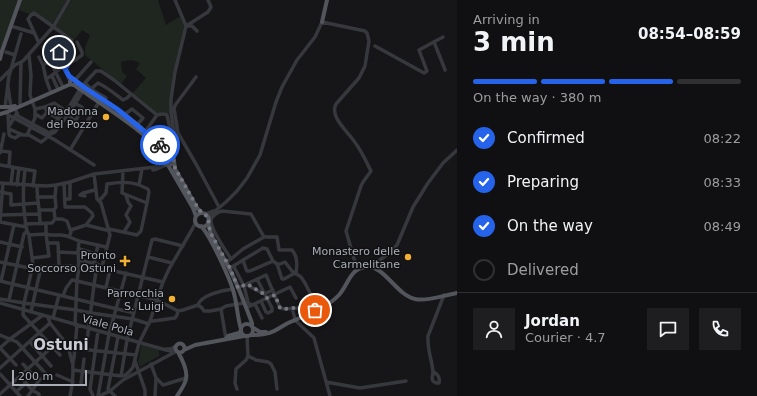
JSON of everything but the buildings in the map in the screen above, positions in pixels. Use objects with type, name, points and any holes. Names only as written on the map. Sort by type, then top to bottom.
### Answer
[{"type":"main road","points":[[0,59],[20,0]]},
{"type":"main road","points":[[322,22],[327,0]]},
{"type":"main road","points":[[14,110],[20,104],[73,82]]},
{"type":"main road","points":[[0,114],[8,114],[50,90],[73,82]]},
{"type":"main road","points":[[73,82],[122,118],[160,151],[163,163],[167,165],[193,208],[197,224],[206,233],[233,289],[241,330],[247,336]]},
{"type":"main road","points":[[82,88],[105,99],[173,156],[175,168],[178,174],[197,208],[208,217],[210,232],[216,238],[226,262],[232,268],[252,323],[253,332],[247,336]]},
{"type":"main road","points":[[0,107],[14,110]]},
{"type":"main road","points":[[162,158],[164,154],[169,153]]},
{"type":"main road","points":[[167,165],[172,164],[174,160]]},
{"type":"main road","points":[[196,218],[203,213]]},
{"type":"main road","points":[[200,226],[204,226],[208,220]]},
{"type":"main road","points":[[177,350],[181,352],[195,345],[269,333],[333,300],[344,289],[348,279],[357,269],[364,267],[370,266],[380,271],[399,290],[413,299],[423,300],[444,295],[457,294]]},
{"type":"main road","points":[[226,339],[228,336],[239,333],[247,324],[260,332],[273,331]]},
{"type":"main road","points":[[177,350],[180,344],[195,345]]},
{"type":"main road","points":[[183,344],[183,363]]},
{"type":"main road","points":[[177,350],[186,374],[185,382],[177,396]]},
{"type":"street","points":[[1,79],[15,65],[23,61],[29,55],[53,27],[69,0]]},
{"type":"street","points":[[174,160],[174,154],[177,148],[171,112],[171,99],[175,72],[186,26],[175,0]]},
{"type":"street","points":[[186,26],[208,12],[211,7],[208,0]]},
{"type":"street","points":[[39,43],[28,19],[34,13],[72,40],[69,46],[59,53],[56,58],[43,65]]},
{"type":"street","points":[[208,220],[219,207],[237,191],[255,166],[263,149],[276,102],[282,87],[297,60],[316,37],[322,22],[365,31],[369,38],[365,66],[361,75],[336,104],[334,109],[339,122],[354,140],[371,171],[361,186],[346,231],[357,269]]},
{"type":"street","points":[[11,26],[34,33]]},
{"type":"street","points":[[186,26],[192,26],[197,30]]},
{"type":"street","points":[[5,107],[9,76],[21,34]]},
{"type":"street","points":[[53,45],[66,36]]},
{"type":"street","points":[[375,46],[424,73],[427,71],[419,50],[443,37]]},
{"type":"street","points":[[50,38],[53,45],[63,56],[67,66]]},
{"type":"street","points":[[46,79],[83,54],[77,42]]},
{"type":"street","points":[[434,42],[445,70]]},
{"type":"street","points":[[69,46],[76,60]]},
{"type":"street","points":[[43,47],[46,52],[52,50],[59,53]]},
{"type":"street","points":[[63,50],[67,73],[73,82],[91,62]]},
{"type":"street","points":[[3,53],[15,55]]},
{"type":"street","points":[[27,135],[36,114],[30,94],[29,55]]},
{"type":"street","points":[[39,57],[43,65],[50,90]]},
{"type":"street","points":[[50,61],[56,72],[60,86]]},
{"type":"street","points":[[20,104],[21,62]]},
{"type":"street","points":[[418,69],[424,63]]},
{"type":"street","points":[[9,127],[23,135],[29,135],[41,142],[55,132],[82,88],[96,71],[101,71],[157,115],[167,115],[171,133],[174,132]]},
{"type":"street","points":[[52,76],[60,86]]},
{"type":"street","points":[[196,77],[174,108],[178,133],[219,207]]},
{"type":"street","points":[[1,79],[9,81]]},
{"type":"street","points":[[92,89],[98,83],[107,87],[123,100],[131,94]]},
{"type":"street","points":[[8,86],[14,110],[14,118],[9,127]]},
{"type":"street","points":[[82,88],[92,89],[105,99],[112,91]]},
{"type":"street","points":[[50,135],[51,130],[59,119],[76,104],[82,88]]},
{"type":"street","points":[[70,150],[99,102]]},
{"type":"street","points":[[35,109],[54,103],[74,120],[76,120],[82,109],[82,107],[76,104]]},
{"type":"street","points":[[45,107],[47,112],[59,119]]},
{"type":"street","points":[[124,115],[132,109],[143,118],[137,126]]},
{"type":"street","points":[[14,110],[18,116],[50,135],[94,165]]},
{"type":"street","points":[[36,114],[42,118],[47,112]]},
{"type":"street","points":[[8,114],[32,125]]},
{"type":"street","points":[[8,114],[9,134]]},
{"type":"street","points":[[145,132],[157,115]]},
{"type":"street","points":[[11,184],[12,167],[10,152],[0,152],[2,134],[9,134],[15,138],[21,134]]},
{"type":"street","points":[[169,153],[172,152],[176,146],[176,139]]},
{"type":"street","points":[[370,266],[389,253],[397,245],[413,207],[428,183],[443,163],[457,150]]},
{"type":"street","points":[[106,247],[79,241],[70,236],[50,235],[0,222],[2,183],[35,186],[56,185],[94,174],[123,171],[128,172],[155,167],[160,164],[162,158]]},
{"type":"street","points":[[0,165],[35,171],[35,186],[40,212],[40,224]]},
{"type":"street","points":[[141,170],[157,169],[167,165]]},
{"type":"street","points":[[17,185],[19,168]]},
{"type":"street","points":[[25,170],[23,204],[33,258],[23,315],[60,355]]},
{"type":"street","points":[[140,185],[141,170]]},
{"type":"street","points":[[123,171],[122,193],[147,203]]},
{"type":"street","points":[[94,174],[97,199],[101,203],[110,235],[102,267]]},
{"type":"street","points":[[65,200],[70,199],[70,182]]},
{"type":"street","points":[[71,230],[86,225],[137,235],[141,231],[149,192],[148,189],[134,183],[122,182],[107,184],[106,193],[99,201]]},
{"type":"street","points":[[64,183],[65,207],[85,207],[92,213],[93,216],[86,225]]},
{"type":"street","points":[[55,219],[54,210],[56,207],[56,185]]},
{"type":"street","points":[[85,196],[80,195],[96,190]]},
{"type":"street","points":[[1,193],[11,194],[11,205],[38,203]]},
{"type":"street","points":[[124,232],[130,222],[126,215],[131,206],[126,195]]},
{"type":"street","points":[[37,197],[55,197]]},
{"type":"street","points":[[1,215],[54,210]]},
{"type":"street","points":[[203,213],[215,211]]},
{"type":"street","points":[[231,259],[216,238],[211,222],[214,216],[220,212],[251,214],[264,238]]},
{"type":"street","points":[[73,370],[123,376],[133,367],[139,343],[149,323],[163,282],[172,263],[190,234],[196,218]]},
{"type":"street","points":[[9,300],[24,234],[27,229],[40,224],[52,223],[55,219],[62,219],[67,221],[71,230],[70,236]]},
{"type":"street","points":[[33,258],[49,256],[46,224]]},
{"type":"street","points":[[14,225],[1,281],[134,313]]},
{"type":"street","points":[[190,234],[200,226]]},
{"type":"street","points":[[226,262],[243,249],[264,238],[278,238],[279,250],[292,250],[294,253],[297,262],[296,273]]},
{"type":"street","points":[[123,376],[127,340],[152,240],[155,239],[183,246]]},
{"type":"street","points":[[72,362],[75,348],[79,241]]},
{"type":"street","points":[[0,242],[22,247]]},
{"type":"street","points":[[47,243],[58,243],[59,266]]},
{"type":"street","points":[[86,349],[98,245]]},
{"type":"street","points":[[273,290],[264,294],[245,285],[232,268],[242,260],[265,248],[268,251],[272,261],[277,264],[282,279],[296,273]]},
{"type":"street","points":[[58,252],[79,251],[96,254]]},
{"type":"street","points":[[148,257],[172,263]]},
{"type":"street","points":[[79,260],[95,263],[110,270],[163,282]]},
{"type":"street","points":[[242,260],[247,271],[272,261]]},
{"type":"street","points":[[0,262],[17,266],[32,267],[79,267]]},
{"type":"street","points":[[238,288],[266,275],[280,308],[315,309],[311,295],[301,277],[292,271],[285,262],[277,264]]},
{"type":"street","points":[[31,312],[41,267]]},
{"type":"street","points":[[106,287],[110,270]]},
{"type":"street","points":[[98,396],[109,334],[126,273]]},
{"type":"street","points":[[257,279],[272,308],[272,311],[268,313],[266,312],[261,301]]},
{"type":"street","points":[[53,318],[61,296],[72,280],[157,300],[178,311],[198,305],[200,300],[214,293],[233,289]]},
{"type":"street","points":[[245,285],[249,304],[254,305],[262,318]]},
{"type":"street","points":[[246,308],[290,287],[296,298]]},
{"type":"street","points":[[433,372],[428,348],[428,336],[444,295]]},
{"type":"street","points":[[0,299],[133,319],[149,323],[153,321],[175,318],[178,311]]},
{"type":"street","name":"Viale Pola","points":[[0,303],[127,340],[163,349],[177,350]]},
{"type":"street","points":[[198,305],[207,312],[221,309],[226,306],[244,303]]},
{"type":"street","points":[[292,308],[295,320],[314,338],[330,396]]},
{"type":"street","points":[[221,309],[226,339]]},
{"type":"street","points":[[16,365],[0,348],[43,315]]},
{"type":"street","points":[[48,317],[50,323],[68,346],[73,370],[73,382],[70,396]]},
{"type":"street","points":[[0,368],[50,323]]},
{"type":"street","points":[[93,396],[90,389],[98,331]]},
{"type":"street","points":[[0,334],[17,342],[45,373]]},
{"type":"street","points":[[237,389],[235,383],[236,369],[246,360],[248,356],[247,336]]},
{"type":"street","points":[[115,396],[108,390],[118,337]]},
{"type":"street","points":[[0,394],[62,338]]},
{"type":"street","points":[[30,342],[51,366]]},
{"type":"street","points":[[68,346],[136,355]]},
{"type":"street","points":[[98,396],[110,391],[123,380],[177,350]]},
{"type":"street","points":[[248,356],[271,364],[275,372],[277,388]]},
{"type":"street","points":[[81,383],[84,359]]},
{"type":"street","points":[[135,360],[145,396]]},
{"type":"street","points":[[23,364],[27,370],[39,379],[28,396]]},
{"type":"street","points":[[151,364],[156,378],[163,385],[186,378]]},
{"type":"street","points":[[0,374],[20,396]]},
{"type":"street","points":[[57,375],[73,382]]},
{"type":"street","points":[[20,376],[32,390],[40,396]]},
{"type":"street","points":[[0,382],[4,378]]},
{"type":"street","points":[[154,396],[156,378]]},
{"type":"street","points":[[326,382],[360,388],[406,381]]},
{"type":"street","points":[[16,392],[26,383]]},
{"type":"shaded area","points":[[0,0],[19,0],[0,50]]},
{"type":"shaded area","points":[[22,0],[67,0],[52,24],[33,13],[29,14],[19,10]]},
{"type":"shaded area","points":[[72,0],[158,0],[166,25],[179,17],[181,18],[184,26],[172,83],[170,114],[164,112],[158,114],[134,95],[133,93],[146,78],[136,69],[140,63],[130,60],[121,62],[122,72],[127,76],[121,84],[85,55],[85,48],[90,35],[82,30],[75,39],[56,28],[56,25]]},
{"type":"shaded area","points":[[143,345],[159,350],[159,356],[140,368],[138,360],[141,346]]},
{"type":"way so far","points":[[160,145],[174,157],[175,168],[192,198],[202,213],[208,217],[210,232],[230,268],[238,288],[247,284],[264,294],[267,298],[275,295],[280,308],[285,309],[310,306],[314,307],[315,310]]},
{"type":"place","name":"Madonna del Pozzo","points":[[106,117]]},
{"type":"place","name":"Monastero delle Carmelitane","points":[[408,257]]},
{"type":"place","name":"Pronto Soccorso Ostuni","points":[[125,261]]},
{"type":"place","name":"Parrocchia S. Luigi","points":[[172,299]]},
{"type":"district","name":"Ostuni","points":[[61,345]]},
{"type":"route","points":[[59,52],[63,56],[67,66],[64,67],[69,76],[117,109],[160,145]]}]
